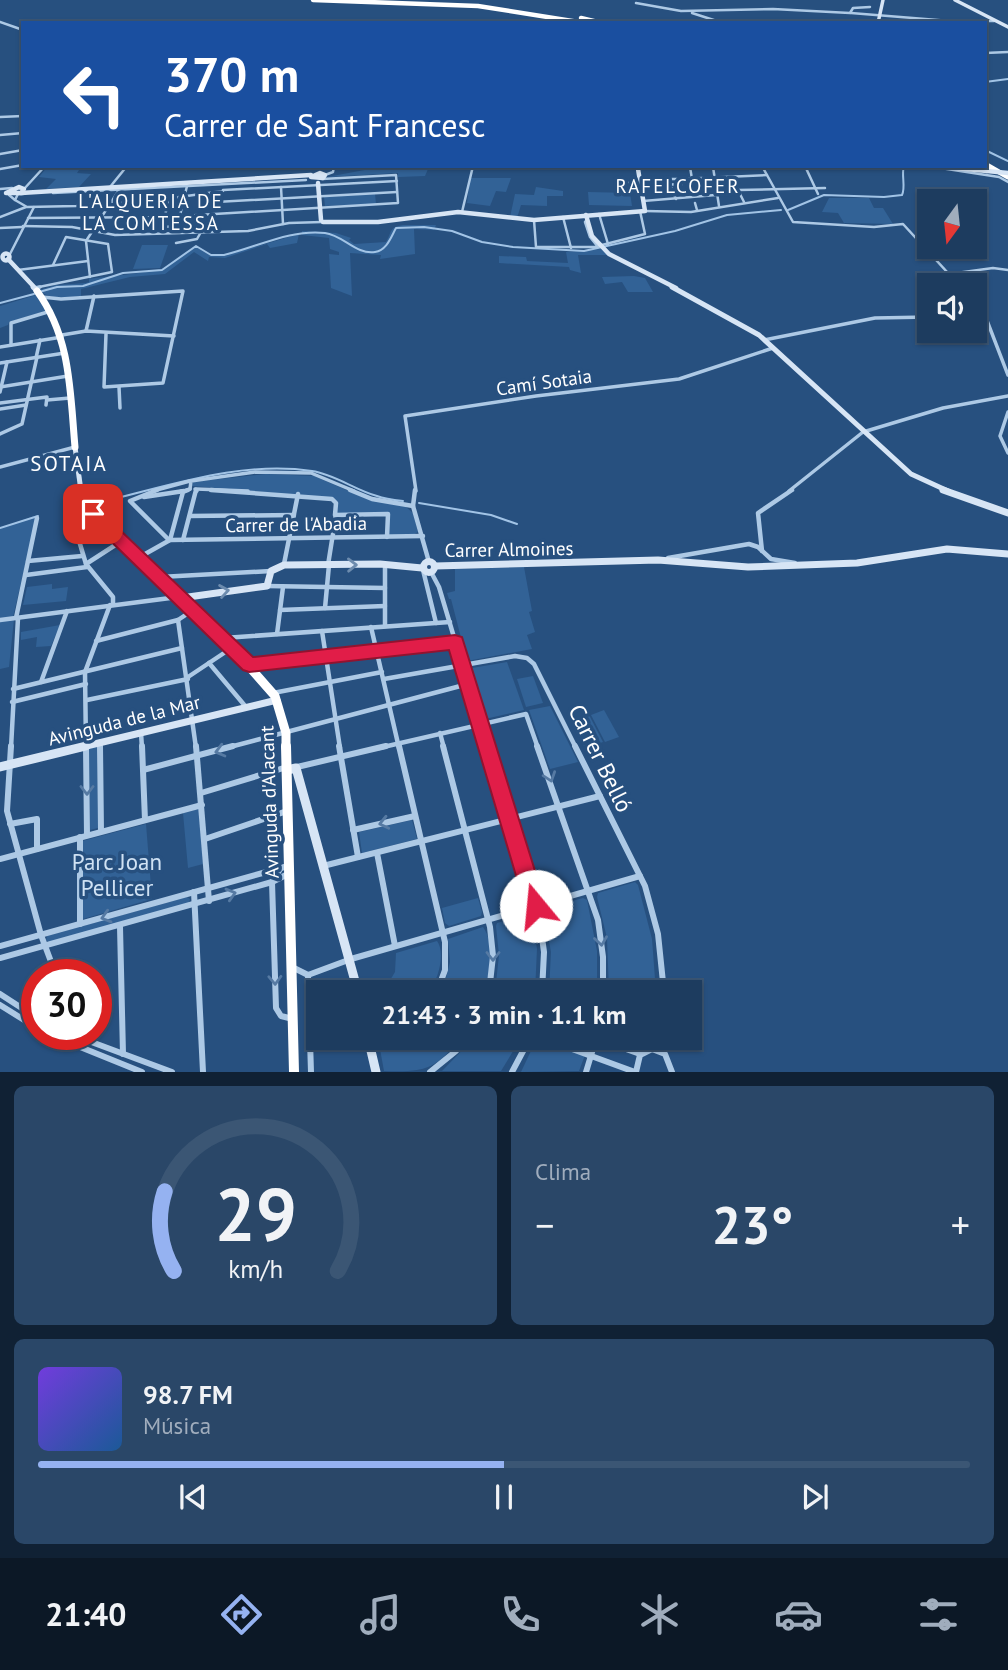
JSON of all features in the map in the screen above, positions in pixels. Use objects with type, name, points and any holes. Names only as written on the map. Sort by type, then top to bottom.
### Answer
[{"type":"highway","points":[[313,0],[478,6],[572,21]]},
{"type":"highway","points":[[365,0],[498,6],[590,21]]},
{"type":"highway","points":[[987,163],[1008,177]]},
{"type":"highway","points":[[42,296],[52,311],[66,353],[75,446]]},
{"type":"highway","name":"Avinguda d'Alacant","points":[[82,495],[97,519],[224,638],[249,665],[272,695],[286,733],[290,768],[287,868],[290,891],[294,1072]]},
{"type":"street","points":[[850,13],[851,0]]},
{"type":"street","points":[[878,21],[883,0]]},
{"type":"street","points":[[955,0],[1008,27]]},
{"type":"street","points":[[636,3],[663,10],[780,9],[950,21],[993,21]]},
{"type":"street","points":[[852,8],[870,7]]},
{"type":"street","points":[[688,11],[717,21]]},
{"type":"street","points":[[0,22],[21,29]]},
{"type":"street","points":[[987,53],[1008,52]]},
{"type":"street","points":[[0,117],[21,116]]},
{"type":"street","points":[[0,135],[21,133]]},
{"type":"street","points":[[0,153],[21,150]]},
{"type":"street","points":[[0,169],[21,165]]},
{"type":"street","points":[[15,200],[43,168]]},
{"type":"street","points":[[110,187],[125,168]]},
{"type":"street","points":[[0,217],[27,207],[168,201],[223,191],[281,187],[316,179],[332,173],[333,168]]},
{"type":"street","points":[[462,212],[473,168]]},
{"type":"street","points":[[534,220],[536,246],[602,247],[646,232],[636,168]]},
{"type":"street","points":[[663,168],[676,199]]},
{"type":"street","points":[[690,168],[692,179]]},
{"type":"street","points":[[713,168],[719,206]]},
{"type":"street","points":[[763,168],[791,220],[797,223],[874,227],[904,224],[948,273]]},
{"type":"street","points":[[805,168],[818,194]]},
{"type":"street","points":[[944,168],[1008,177]]},
{"type":"street","points":[[954,168],[987,171],[1008,177]]},
{"type":"street","points":[[0,228],[50,225],[115,235],[264,230],[398,203],[395,175],[23,190]]},
{"type":"street","points":[[624,183],[681,184],[680,179],[767,176]]},
{"type":"street","points":[[4,191],[187,186],[297,177],[397,181]]},
{"type":"street","points":[[732,178],[744,202]]},
{"type":"street","points":[[316,179],[323,218]]},
{"type":"street","points":[[222,200],[224,183]]},
{"type":"street","points":[[179,232],[187,186]]},
{"type":"street","points":[[281,187],[284,224]]},
{"type":"street","points":[[90,277],[87,239],[120,188]]},
{"type":"street","points":[[643,201],[774,188],[825,188]]},
{"type":"street","points":[[4,191],[27,207]]},
{"type":"street","points":[[216,202],[397,192]]},
{"type":"street","points":[[28,218],[165,217],[283,211],[349,222],[378,222],[462,212],[534,220],[587,218],[599,214],[643,211],[697,210],[778,198]]},
{"type":"street","points":[[168,201],[163,227],[178,226]]},
{"type":"street","points":[[695,203],[697,210]]},
{"type":"street","points":[[34,207],[4,255],[42,296],[61,299],[182,290],[163,383],[105,387],[106,334]]},
{"type":"street","points":[[599,214],[602,247]]},
{"type":"street","points":[[563,217],[571,248]]},
{"type":"street","points":[[587,218],[592,236],[616,259],[698,300],[764,340],[919,480],[1008,513]]},
{"type":"street","points":[[176,243],[197,239],[201,231]]},
{"type":"street","points":[[42,296],[90,277],[112,272],[108,244],[87,239],[66,237],[53,265]]},
{"type":"street","points":[[18,270],[88,261]]},
{"type":"street","points":[[956,273],[989,268],[1008,270]]},
{"type":"street","points":[[42,296],[61,299]]},
{"type":"street","points":[[86,331],[94,296]]},
{"type":"street","points":[[11,345],[11,324],[52,311]]},
{"type":"street","points":[[764,340],[875,318],[917,317]]},
{"type":"street","points":[[987,321],[1008,374]]},
{"type":"street","points":[[0,347],[86,331],[174,336]]},
{"type":"street","points":[[0,434],[21,425],[40,340]]},
{"type":"street","name":"Camí Sotaia","points":[[413,506],[416,495],[405,416],[537,396],[679,379],[773,348]]},
{"type":"street","points":[[0,363],[66,353]]},
{"type":"street","points":[[7,362],[0,388],[68,376]]},
{"type":"street","points":[[119,387],[120,408]]},
{"type":"street","points":[[762,551],[758,513],[806,480],[863,432],[943,408],[1008,396]]},
{"type":"street","points":[[0,403],[47,397],[46,403],[70,398]]},
{"type":"street","points":[[0,409],[26,405]]},
{"type":"street","points":[[1008,412],[1000,436],[1008,453]]},
{"type":"street","points":[[0,467],[75,446],[82,495]]},
{"type":"street","points":[[130,500],[166,486],[191,481],[255,472],[308,473],[372,499],[413,506],[536,906],[544,951],[543,980]]},
{"type":"street","points":[[138,558],[170,540],[191,481]]},
{"type":"street","points":[[183,540],[197,491],[190,489]]},
{"type":"street","points":[[130,500],[190,489],[298,494],[334,500],[335,515],[325,608]]},
{"type":"street","points":[[284,565],[298,494]]},
{"type":"street","points":[[130,500],[170,540]]},
{"type":"street","points":[[335,515],[388,514],[387,537]]},
{"type":"street","points":[[190,516],[294,515]]},
{"type":"street","points":[[37,518],[17,618],[12,702],[4,766],[10,824],[50,959]]},
{"type":"street","points":[[77,534],[86,566],[113,597],[85,672],[86,746],[80,924]]},
{"type":"street","name":"Carrer de l'Abadia","points":[[170,540],[423,536]]},
{"type":"street","points":[[658,560],[749,544],[760,539]]},
{"type":"street","points":[[26,575],[86,566],[121,542]]},
{"type":"street","points":[[749,544],[772,559],[803,565]]},
{"type":"street","name":"Carrer Almoines","points":[[432,567],[658,560],[739,567],[852,563],[947,549],[1008,554]]},
{"type":"street","points":[[28,561],[82,556]]},
{"type":"street","points":[[158,577],[271,571],[284,565],[385,564],[422,569]]},
{"type":"street","points":[[385,564],[385,626]]},
{"type":"street","points":[[432,567],[424,564],[422,569],[436,622]]},
{"type":"street","points":[[266,586],[271,571]]},
{"type":"street","points":[[0,620],[266,586],[385,588]]},
{"type":"street","points":[[277,634],[283,587]]},
{"type":"street","points":[[280,610],[385,606]]},
{"type":"street","points":[[96,641],[178,620],[194,610]]},
{"type":"street","points":[[40,683],[67,611]]},
{"type":"street","points":[[178,620],[194,720],[209,901]]},
{"type":"street","points":[[224,638],[450,622]]},
{"type":"street","points":[[371,627],[443,933],[446,958],[442,980]]},
{"type":"street","points":[[323,631],[324,656],[358,858]]},
{"type":"street","points":[[249,665],[455,642]]},
{"type":"street","points":[[86,700],[188,678],[233,647]]},
{"type":"street","points":[[13,689],[183,648]]},
{"type":"street","name":"Carrer Belló","points":[[462,665],[515,656],[527,658],[536,667],[650,898],[658,934],[663,980]]},
{"type":"street","points":[[209,663],[246,707]]},
{"type":"street","points":[[272,695],[329,683],[462,665]]},
{"type":"street","points":[[12,702],[86,684]]},
{"type":"street","points":[[143,770],[468,684]]},
{"type":"street","name":"Avinguda de la Mar","points":[[256,704],[272,695]]},
{"type":"street","name":"Avinguda de la Mar","points":[[4,766],[246,707],[272,695]]},
{"type":"street","points":[[201,793],[290,768],[526,713],[589,891],[601,937],[603,980]]},
{"type":"street","points":[[141,732],[145,820]]},
{"type":"street","points":[[440,733],[489,920],[493,956],[490,980]]},
{"type":"street","points":[[100,742],[102,831]]},
{"type":"street","points":[[290,768],[323,867],[355,980]]},
{"type":"street","points":[[323,867],[600,796]]},
{"type":"street","points":[[0,859],[201,805]]},
{"type":"street","points":[[205,839],[288,810]]},
{"type":"street","points":[[354,830],[415,816]]},
{"type":"street","points":[[10,824],[37,819],[37,849]]},
{"type":"street","points":[[377,853],[395,946]]},
{"type":"street","points":[[0,946],[287,868]]},
{"type":"street","name":"Avinguda d'Alacant","points":[[287,868],[275,874],[272,882],[276,1009],[281,1016],[293,1019]]},
{"type":"street","points":[[292,968],[308,975],[351,959],[640,876]]},
{"type":"street","points":[[0,958],[120,927],[272,882],[290,891]]},
{"type":"street","points":[[194,892],[203,1072]]},
{"type":"street","points":[[120,927],[123,1054]]},
{"type":"street","points":[[308,975],[311,1072]]},
{"type":"street","points":[[0,995],[21,1008]]},
{"type":"street","points":[[0,1005],[21,1018]]},
{"type":"street","points":[[575,1050],[636,1072],[640,1054],[650,1049],[660,1051],[669,1059],[672,1072]]},
{"type":"street","points":[[86,1050],[137,1071]]},
{"type":"street","points":[[112,1050],[172,1072]]},
{"type":"street","points":[[371,1050],[376,1072]]},
{"type":"street","points":[[430,1072],[457,1050]]},
{"type":"street","points":[[512,1072],[524,1050]]},
{"type":"street","points":[[586,1072],[593,1050]]},
{"type":"street","points":[[629,1050],[640,1054]]},
{"type":"green space","points":[[46,168],[79,170],[77,173],[91,174],[79,187],[46,189],[56,179],[39,177]]},
{"type":"green space","points":[[375,168],[471,168],[428,169],[425,176],[398,177],[398,173],[327,177]]},
{"type":"green space","points":[[470,178],[511,178],[506,192],[496,191],[490,206],[467,203]]},
{"type":"green space","points":[[536,187],[563,191],[563,196],[547,196],[547,206],[521,205],[517,218],[510,217],[515,194],[534,195]]},
{"type":"green space","points":[[588,192],[630,193],[632,206],[589,205]]},
{"type":"green space","points":[[375,194],[376,204],[325,206],[324,197]]},
{"type":"green space","points":[[829,198],[869,198],[874,208],[883,208],[893,224],[844,223],[838,213],[822,212]]},
{"type":"green space","points":[[403,225],[436,225],[434,230],[414,229],[415,254],[380,259],[381,255],[350,253],[352,296],[331,288],[329,254],[339,255],[339,252],[330,249],[329,238],[302,235],[302,231],[336,233],[351,238],[349,240],[354,244],[386,242],[393,229]]},
{"type":"green space","points":[[299,234],[297,243],[270,248],[267,244],[225,258],[209,257],[208,261],[194,252],[165,274],[130,277],[81,289],[81,296],[53,297],[39,290],[56,285],[86,283],[89,279],[159,270],[196,247],[211,256],[224,256]]},
{"type":"green space","points":[[142,245],[168,245],[160,268],[133,269]]},
{"type":"green space","points":[[601,249],[608,255],[578,255],[581,273],[570,270],[569,267],[499,263],[499,256],[526,257],[527,261],[568,263],[566,252]]},
{"type":"green space","points":[[602,277],[645,278],[653,292],[628,292],[622,282],[605,284]]},
{"type":"green space","points":[[36,295],[48,310],[9,322],[0,328],[0,306]]},
{"type":"green space","points":[[266,474],[314,476],[365,498],[406,507],[413,513],[418,532],[413,535],[388,535],[389,513],[336,514],[338,502],[331,498],[192,486],[193,482]]},
{"type":"green space","points":[[37,515],[13,617],[0,618],[0,528]]},
{"type":"green space","points":[[524,567],[532,611],[529,612],[535,632],[527,635],[532,649],[467,661],[451,599],[447,593],[455,591],[455,569]]},
{"type":"green space","points":[[52,584],[52,589],[68,587],[66,601],[23,605],[27,587]]},
{"type":"green space","points":[[14,619],[9,667],[0,669],[0,622]]},
{"type":"green space","points":[[60,625],[51,646],[36,647],[37,637],[21,640],[21,632]]},
{"type":"green space","points":[[507,662],[524,710],[485,719],[470,671],[472,668]]},
{"type":"green space","points":[[533,676],[543,703],[526,707],[517,679]]},
{"type":"green space","points":[[550,706],[578,762],[550,769],[529,710]]},
{"type":"green space","points":[[604,710],[619,737],[605,742],[591,715]]},
{"type":"green space","points":[[589,715],[603,742],[585,748],[571,721]]},
{"type":"green space","points":[[97,746],[98,828],[90,830],[89,748]]},
{"type":"green space","points":[[199,809],[203,864],[188,868],[183,813]]},
{"type":"green space","points":[[412,820],[417,839],[362,853],[359,832]]},
{"type":"green space","name":"Parc Joan Pellicer","points":[[146,824],[152,899],[83,919],[82,841]]},
{"type":"green space","points":[[635,882],[638,885],[652,939],[655,980],[609,980],[607,938],[598,893]]},
{"type":"green space","points":[[187,897],[190,899],[189,903],[49,942],[46,940],[47,936]]},
{"type":"green space","points":[[478,898],[481,916],[449,926],[445,923],[442,908]]},
{"type":"green space","points":[[583,898],[587,900],[597,951],[597,980],[550,980],[551,952],[544,914],[546,908]]},
{"type":"green space","points":[[532,915],[537,949],[536,980],[496,980],[499,955],[497,923]]},
{"type":"green space","points":[[483,927],[490,950],[487,980],[446,980],[450,962],[448,939]]},
{"type":"green space","points":[[437,941],[441,959],[435,980],[390,980],[395,972],[396,953]]},
{"type":"green space","points":[[380,1050],[450,1050],[435,1063],[419,1070],[384,1071]]},
{"type":"green space","points":[[462,1050],[514,1050],[501,1071],[442,1071]]},
{"type":"green space","points":[[531,1050],[571,1050],[585,1055],[579,1071],[521,1072]]},
{"type":"waterway","points":[[987,82],[1008,79]]},
{"type":"waterway","points":[[987,151],[1008,161]]},
{"type":"waterway","points":[[788,210],[824,195],[902,195],[904,168]]},
{"type":"waterway","points":[[39,292],[57,287],[83,286],[123,273],[162,270],[196,246],[211,255],[224,255],[312,232],[338,237],[368,252],[383,249],[396,228],[424,227],[452,231],[482,242],[513,247],[584,251],[675,231],[727,215],[781,210]]},
{"type":"waterway","points":[[0,303],[34,294]]},
{"type":"waterway","points":[[92,504],[201,477],[256,469],[312,471],[386,499],[403,501]]},
{"type":"waterway","points":[[419,503],[491,515],[517,524]]},
{"type":"waterway","points":[[0,528],[38,516]]},
{"type":"district","name":"RAFELCOFER","points":[[678,186]]},
{"type":"district","name":"L'ALQUERIA DE LA COMTESSA","points":[[151,212]]},
{"type":"district","name":"SOTAIA","points":[[69,463]]},
{"type":"route","points":[[93,514],[249,665],[455,642],[536,906]]}]
